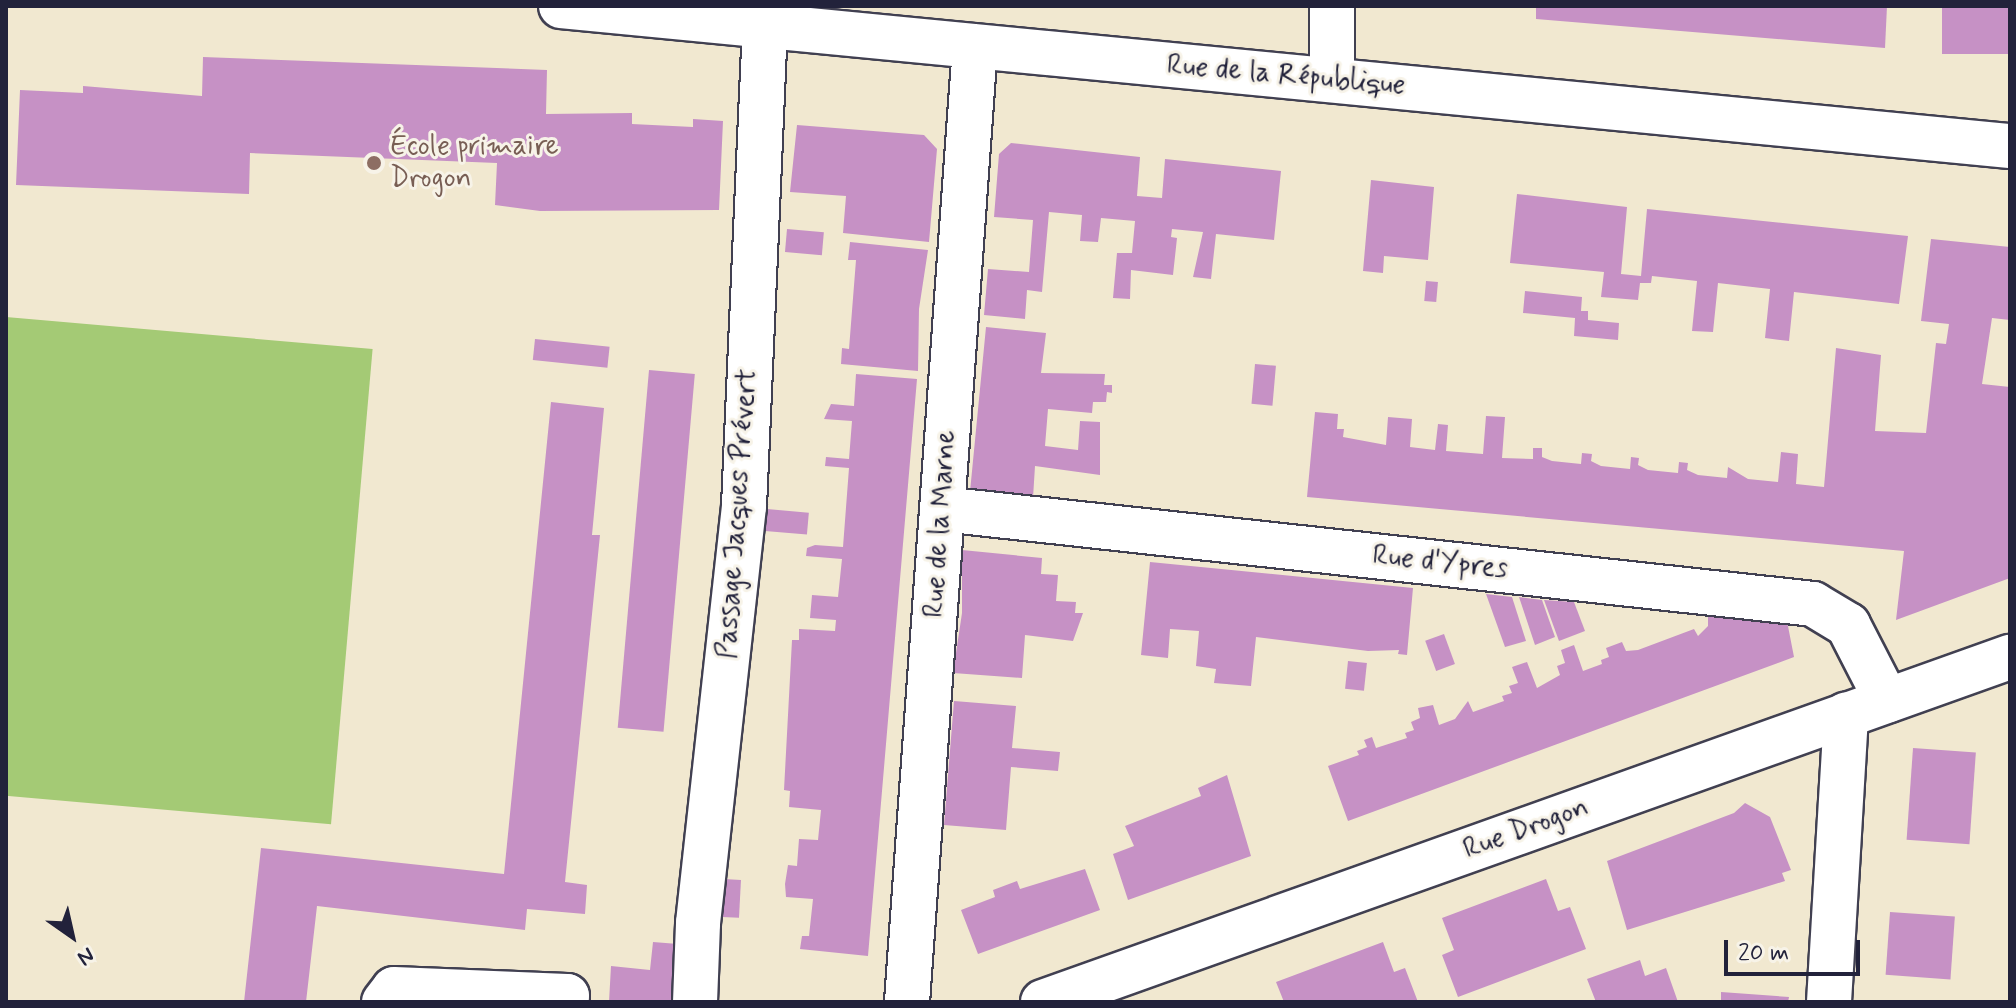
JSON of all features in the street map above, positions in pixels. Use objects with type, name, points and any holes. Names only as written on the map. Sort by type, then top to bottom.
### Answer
[{"type":"street","name":"Rue de la République","points":[[561,6],[2010,146]]},
{"type":"street","points":[[1332,6],[1332,80]]},
{"type":"street","name":"Passage Jacques Prévert","points":[[695,1002],[698,923],[744,506],[765,26]]},
{"type":"street","name":"Rue de la Marne","points":[[907,1002],[975,46]]},
{"type":"street","name":"Rue d'Ypres","points":[[942,509],[1813,604],[1848,625],[1887,701]]},
{"type":"street","name":"Rue Drogon","points":[[1049,1001],[2010,657]]},
{"type":"street","points":[[1829,1002],[1846,715]]},
{"type":"street","points":[[384,1002],[394,989],[567,996],[566,1002]]},
{"type":"green space","points":[[6,317],[373,349],[331,824],[6,796]]},
{"type":"building","points":[[1536,6],[1887,6],[1885,48],[1536,19]]},
{"type":"building","points":[[1942,6],[2010,6],[2010,54],[1942,54]]},
{"type":"building","points":[[203,57],[547,70],[546,114],[632,113],[632,124],[693,127],[693,119],[723,121],[719,210],[540,211],[495,205],[497,163],[250,153],[249,194],[16,185],[20,90],[83,93],[83,86],[202,96]]},
{"type":"building","points":[[797,125],[924,135],[937,149],[929,242],[843,233],[846,196],[790,192]]},
{"type":"building","points":[[1011,143],[1140,157],[1137,196],[1162,198],[1165,159],[1281,171],[1274,240],[1216,234],[1211,279],[1193,277],[1203,232],[1172,229],[1171,237],[1177,238],[1173,275],[1131,270],[1130,299],[1113,298],[1117,253],[1132,253],[1135,221],[1101,218],[1098,242],[1080,241],[1082,215],[1049,212],[1042,292],[1027,290],[1025,319],[984,315],[988,269],[1029,272],[1033,220],[994,217],[999,154]]},
{"type":"building","points":[[1371,180],[1434,187],[1428,260],[1384,256],[1383,273],[1363,271]]},
{"type":"building","points":[[1517,194],[1627,207],[1621,274],[1641,276],[1647,209],[1908,236],[1899,304],[1794,292],[1789,341],[1765,338],[1770,289],[1718,283],[1713,332],[1692,331],[1697,281],[1652,276],[1651,283],[1640,283],[1638,300],[1601,297],[1604,272],[1510,263]]},
{"type":"building","points":[[787,229],[824,232],[822,255],[785,252]]},
{"type":"building","points":[[1931,239],[2010,247],[2010,320],[1992,318],[1982,384],[2010,387],[2010,578],[1896,620],[1904,551],[1307,497],[1315,412],[1338,414],[1337,429],[1344,429],[1343,437],[1386,445],[1388,417],[1412,419],[1410,447],[1435,450],[1438,424],[1448,425],[1446,451],[1483,454],[1486,416],[1505,417],[1502,458],[1533,459],[1533,448],[1542,448],[1542,457],[1552,461],[1581,464],[1582,453],[1592,454],[1591,461],[1601,466],[1630,469],[1631,457],[1639,458],[1638,465],[1648,470],[1678,473],[1679,462],[1688,463],[1687,470],[1698,475],[1727,478],[1728,467],[1748,479],[1778,482],[1781,452],[1798,454],[1796,484],[1824,487],[1836,348],[1881,355],[1875,431],[1926,433],[1936,343],[1946,344],[1949,324],[1921,321]]},
{"type":"building","points":[[850,242],[928,250],[919,309],[918,371],[841,364],[842,348],[849,349],[856,260],[848,260]]},
{"type":"building","points":[[1426,281],[1438,282],[1436,302],[1424,301]]},
{"type":"building","points":[[1525,291],[1582,297],[1581,311],[1588,311],[1588,320],[1619,323],[1618,340],[1574,336],[1575,318],[1523,313]]},
{"type":"building","points":[[986,327],[1046,333],[1041,373],[1105,374],[1104,385],[1112,385],[1112,393],[1107,392],[1106,402],[1093,402],[1092,413],[1048,409],[1045,446],[1078,450],[1080,421],[1100,422],[1100,475],[1035,466],[1033,498],[969,502]]},
{"type":"building","points":[[535,339],[610,347],[607,368],[533,360]]},
{"type":"building","points":[[1255,364],[1276,366],[1272,406],[1252,404]]},
{"type":"building","points":[[649,370],[695,374],[664,732],[618,728]]},
{"type":"building","points":[[856,374],[917,379],[868,956],[800,949],[802,936],[809,936],[813,899],[786,897],[785,884],[788,865],[797,866],[799,839],[818,840],[821,810],[789,807],[790,791],[784,790],[792,640],[799,640],[799,629],[835,631],[836,620],[810,618],[812,595],[838,597],[842,559],[806,556],[807,548],[815,545],[843,547],[849,468],[825,466],[826,457],[849,459],[852,421],[824,419],[831,404],[854,406]]},
{"type":"building","points":[[551,402],[604,408],[592,535],[600,535],[565,882],[587,885],[585,914],[527,909],[525,930],[317,906],[306,1002],[244,1002],[261,848],[504,874]]},
{"type":"building","points":[[767,509],[809,513],[807,535],[765,531]]},
{"type":"building","points":[[962,550],[1042,558],[1041,574],[1058,575],[1056,601],[1076,602],[1075,613],[1083,613],[1073,641],[1025,635],[1022,678],[953,673],[962,613]]},
{"type":"building","points":[[1150,562],[1413,588],[1407,655],[1398,654],[1399,650],[1368,651],[1256,637],[1251,686],[1214,683],[1216,669],[1196,666],[1199,631],[1170,629],[1168,658],[1141,655]]},
{"type":"building","points":[[1486,594],[1512,597],[1526,641],[1505,647]]},
{"type":"building","points":[[1519,597],[1542,600],[1555,637],[1535,645]]},
{"type":"building","points":[[1544,600],[1574,602],[1585,631],[1559,641]]},
{"type":"building","points":[[1708,614],[1787,621],[1794,657],[1348,821],[1328,766],[1359,755],[1357,751],[1367,747],[1364,740],[1372,737],[1376,748],[1407,738],[1405,733],[1414,730],[1411,722],[1420,718],[1418,708],[1433,705],[1439,725],[1455,719],[1468,701],[1473,712],[1504,701],[1502,696],[1512,693],[1509,686],[1518,683],[1512,667],[1527,662],[1537,688],[1560,675],[1557,666],[1565,663],[1561,650],[1574,645],[1583,671],[1602,664],[1601,660],[1609,657],[1606,648],[1622,642],[1626,651],[1638,650],[1694,629],[1698,636],[1708,626]]},
{"type":"building","points":[[1444,634],[1455,664],[1436,671],[1425,641]]},
{"type":"building","points":[[1348,661],[1367,663],[1364,691],[1345,689]]},
{"type":"building","points":[[954,701],[1016,706],[1012,748],[1060,752],[1058,771],[1011,767],[1006,830],[944,825]]},
{"type":"building","points":[[1913,748],[1976,752],[1969,844],[1907,840]]},
{"type":"building","points":[[1227,775],[1251,856],[1128,900],[1113,854],[1134,846],[1125,826],[1201,796],[1198,788]]},
{"type":"building","points":[[1745,803],[1770,817],[1791,870],[1782,873],[1785,881],[1627,930],[1607,861],[1734,813]]},
{"type":"building","points":[[1085,869],[1100,910],[978,954],[961,910],[995,897],[993,890],[1017,881],[1020,889]]},
{"type":"building","points":[[724,879],[741,880],[739,918],[722,917]]},
{"type":"building","points":[[1546,879],[1558,911],[1570,907],[1586,949],[1458,997],[1442,955],[1454,950],[1442,918]]},
{"type":"building","points":[[1890,912],[1955,917],[1950,979],[1886,975]]},
{"type":"building","points":[[653,942],[678,944],[673,1002],[609,1002],[611,966],[650,970]]},
{"type":"building","points":[[1383,942],[1394,972],[1405,968],[1418,1002],[1284,1002],[1276,982]]},
{"type":"building","points":[[1640,960],[1645,976],[1666,968],[1678,1002],[1596,1002],[1587,979]]},
{"type":"building","points":[[1721,992],[1789,997],[1788,1002],[1721,1002]]},
{"type":"place","name":"École primaire Drogon","points":[[374,163]]}]
